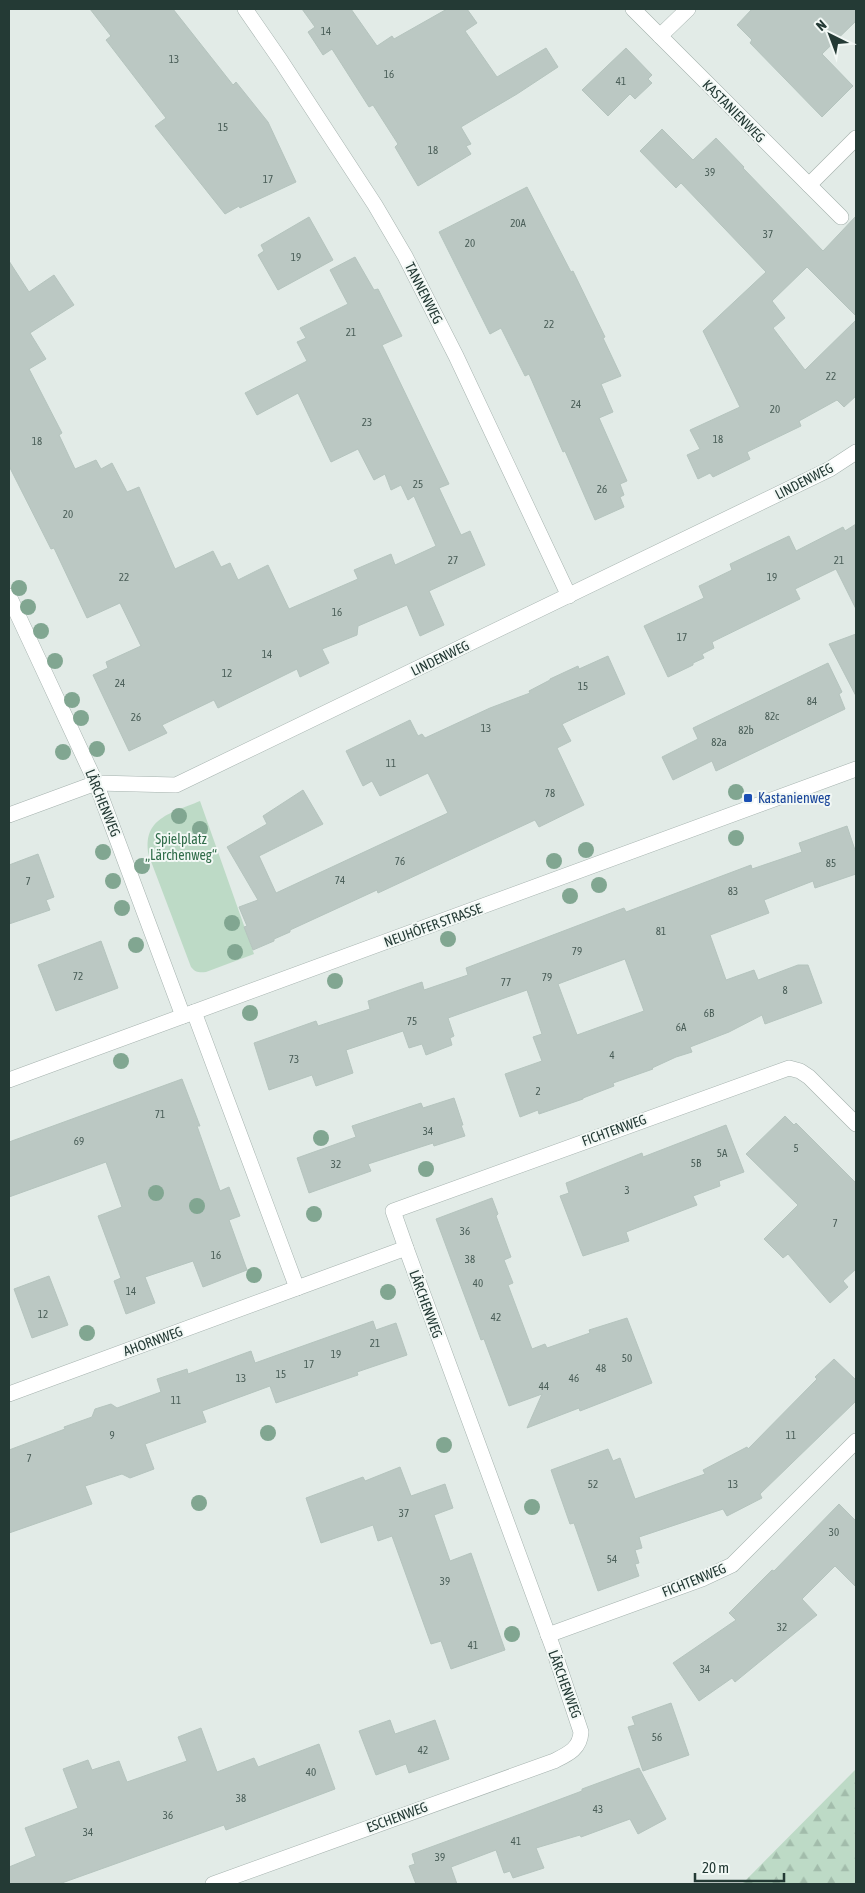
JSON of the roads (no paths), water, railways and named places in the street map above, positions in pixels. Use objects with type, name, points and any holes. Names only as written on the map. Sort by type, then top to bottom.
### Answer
[{"type":"street","name":"TANNENWEG","points":[[245,9],[282,61],[370,197],[405,256],[461,365],[570,596]]},
{"type":"street","name":"KASTANIENWEG","points":[[633,9],[841,217]]},
{"type":"street","points":[[660,36],[688,9]]},
{"type":"street","points":[[809,185],[856,138]]},
{"type":"street","name":"LINDENWEG","points":[[9,815],[96,783],[176,785],[830,469],[856,452]]},
{"type":"street","name":"LÄRCHENWEG","points":[[9,596],[96,783],[298,1288]]},
{"type":"street","name":"NEUHÖFER STRASSE","points":[[9,1080],[856,769]]},
{"type":"street","name":"FICHTENWEG","points":[[406,1248],[393,1211],[788,1068],[800,1071],[809,1077],[856,1124]]},
{"type":"street","points":[[298,1288],[406,1248]]},
{"type":"street","name":"LÄRCHENWEG","points":[[406,1248],[580,1723],[581,1732],[578,1744]]},
{"type":"street","name":"AHORNWEG","points":[[9,1394],[298,1288]]},
{"type":"street","name":"FICHTENWEG","points":[[548,1635],[708,1576],[732,1564],[856,1441]]},
{"type":"street","name":"ESCHENWEG","points":[[213,1884],[554,1761],[567,1755],[578,1744]]},
{"type":"place","name":"Kastanienweg","points":[[748,798]]},
{"type":"park label","name":"Spielplatz „Lärchenweg“","points":[[181,848]]}]
